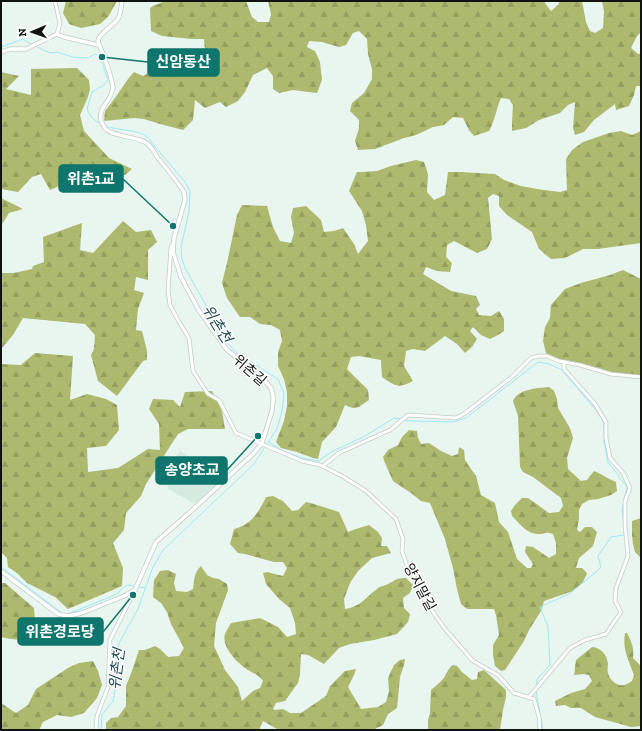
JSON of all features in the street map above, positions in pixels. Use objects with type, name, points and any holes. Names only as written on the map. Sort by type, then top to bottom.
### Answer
[{"type":"street","points":[[55,1],[60,24],[57,34]]},
{"type":"street","points":[[1,52],[11,49],[26,48],[57,34],[98,45],[100,35],[118,18],[122,1]]},
{"type":"street","name":"위촌길","points":[[96,730],[97,716],[108,687],[110,640],[135,590],[156,542],[254,453],[263,443],[273,402],[271,388],[264,380],[227,350],[198,309],[181,277],[173,252],[174,238],[185,200],[184,192],[147,144],[136,138],[111,132],[107,130],[101,122],[100,116],[111,95],[113,87],[101,48],[98,45]]},
{"type":"street","name":"양지말길","points":[[174,243],[171,247],[168,291],[170,305],[190,338],[193,371],[208,394],[219,400],[236,433],[263,443],[302,461],[323,466],[366,491],[396,519],[404,539],[402,552],[407,566],[415,578],[423,598],[445,629],[473,661],[498,675],[514,692],[529,697]]},
{"type":"street","points":[[323,466],[339,453],[390,430],[408,415],[456,418],[464,414],[513,376],[531,358],[543,355],[611,374],[641,377]]},
{"type":"street","points":[[540,730],[539,717],[534,699],[529,697],[570,648],[585,640],[606,634],[621,612],[615,601],[616,588],[628,556],[625,501],[630,488],[623,473],[610,458],[606,438],[606,422],[595,404],[564,369],[564,362]]},
{"type":"street","points":[[1,571],[58,614],[68,616],[82,613],[135,590]]},
{"type":"shaded area","points":[[180,451],[225,478],[195,504],[167,488],[171,480],[165,477]]},
{"type":"green space","points":[[66,1],[117,1],[108,17],[100,24],[81,28],[69,24],[63,13]]},
{"type":"green space","points":[[164,1],[246,1],[252,17],[258,22],[269,22],[271,14],[268,1],[545,1],[551,11],[560,1],[582,1],[586,22],[590,31],[595,33],[603,28],[604,12],[602,1],[641,1],[641,32],[637,36],[631,48],[638,54],[641,54],[641,86],[636,86],[629,106],[616,110],[615,104],[594,120],[584,132],[575,135],[573,128],[575,102],[568,105],[560,113],[539,120],[526,128],[512,131],[513,105],[509,99],[501,98],[489,131],[474,136],[463,118],[453,117],[444,125],[433,127],[416,135],[375,149],[358,150],[355,141],[359,128],[359,120],[350,111],[352,103],[364,93],[372,79],[372,69],[368,54],[367,39],[359,31],[353,33],[346,45],[339,47],[322,42],[309,41],[307,47],[315,51],[320,62],[322,80],[317,93],[293,90],[279,93],[273,89],[273,76],[267,68],[253,75],[245,92],[238,101],[226,107],[220,102],[205,108],[195,100],[193,120],[183,130],[144,119],[134,118],[104,121],[105,111],[134,72],[143,76],[175,58],[189,58],[197,61],[205,53],[204,39],[162,36],[151,31],[150,8]]},
{"type":"green space","points":[[77,68],[89,80],[90,89],[80,115],[84,131],[109,158],[132,169],[125,175],[117,175],[102,180],[75,179],[50,190],[41,174],[32,177],[18,192],[1,189],[1,72],[19,76],[6,89],[31,95],[31,69]]},
{"type":"green space","points":[[621,131],[632,135],[641,131],[641,243],[598,249],[583,249],[565,258],[551,259],[539,249],[532,232],[507,215],[499,206],[499,196],[493,194],[488,198],[492,239],[487,249],[477,253],[454,241],[447,245],[446,257],[452,263],[450,272],[437,271],[426,267],[423,274],[451,291],[476,296],[480,305],[476,309],[479,315],[491,316],[499,311],[504,319],[504,331],[490,339],[481,335],[473,327],[470,331],[477,339],[472,347],[465,353],[457,344],[445,336],[425,351],[413,349],[406,351],[404,366],[413,381],[400,386],[382,377],[381,360],[359,356],[351,357],[347,369],[368,390],[369,400],[355,408],[345,405],[336,427],[322,442],[318,459],[281,448],[276,442],[284,421],[287,406],[287,392],[284,379],[278,366],[278,352],[282,341],[280,330],[271,325],[260,324],[250,317],[240,317],[227,298],[222,283],[237,215],[242,205],[267,206],[273,227],[280,241],[291,243],[294,233],[291,217],[293,208],[306,206],[321,220],[324,232],[343,228],[354,244],[358,254],[368,241],[362,211],[349,191],[357,172],[377,171],[416,160],[424,162],[428,174],[427,192],[434,200],[445,195],[448,172],[495,174],[504,180],[521,186],[560,192],[567,190],[566,159],[572,150],[583,142],[609,133]]},
{"type":"green space","points":[[1,198],[23,209],[9,213],[1,226]]},
{"type":"green space","points":[[123,221],[136,232],[151,230],[157,242],[148,250],[148,280],[136,277],[134,290],[144,293],[138,309],[136,330],[142,331],[147,351],[147,360],[143,361],[117,396],[98,381],[91,355],[94,349],[95,335],[85,324],[23,318],[13,335],[1,349],[1,273],[14,273],[32,269],[33,266],[44,262],[43,237],[82,223],[80,250],[93,253]]},
{"type":"green space","points":[[623,270],[641,279],[641,378],[620,376],[599,368],[571,361],[558,360],[546,353],[543,341],[545,327],[550,318],[551,305],[565,289]]},
{"type":"green space","points":[[35,353],[73,356],[70,400],[87,394],[106,399],[117,405],[119,430],[106,446],[87,448],[88,472],[118,468],[148,449],[160,450],[159,424],[149,409],[153,399],[173,400],[180,407],[185,392],[212,391],[222,411],[225,429],[188,429],[178,434],[146,484],[141,496],[126,513],[124,530],[113,543],[123,568],[122,586],[68,609],[55,597],[27,583],[17,573],[8,567],[7,558],[1,552],[1,364],[21,365]]},
{"type":"green space","points":[[549,387],[554,391],[558,408],[570,428],[573,438],[567,458],[568,469],[581,481],[587,480],[594,471],[597,472],[616,482],[617,491],[611,495],[589,500],[582,504],[579,510],[577,530],[580,532],[585,527],[592,527],[597,532],[593,546],[579,558],[576,568],[582,568],[587,573],[583,582],[573,591],[544,601],[541,611],[524,641],[505,670],[501,671],[495,666],[493,655],[493,645],[499,635],[494,609],[467,609],[461,604],[445,539],[430,503],[421,501],[393,481],[383,457],[388,450],[398,445],[402,437],[409,430],[417,431],[421,444],[429,443],[452,456],[458,454],[459,447],[464,450],[465,460],[476,476],[481,495],[495,503],[499,522],[508,532],[517,559],[527,568],[531,568],[533,564],[525,552],[526,546],[533,547],[549,558],[556,554],[556,543],[553,534],[534,534],[530,532],[512,516],[511,511],[522,498],[528,498],[549,513],[559,512],[563,506],[561,498],[533,477],[523,472],[520,467],[518,416],[513,401],[515,397],[523,392]]},
{"type":"green space","points":[[273,496],[283,501],[292,511],[298,510],[306,502],[339,512],[348,532],[369,525],[378,532],[382,538],[381,546],[387,546],[391,553],[372,558],[358,571],[350,583],[344,599],[345,609],[359,604],[378,588],[398,579],[406,578],[413,585],[410,593],[403,598],[404,608],[410,614],[408,622],[397,634],[350,644],[339,648],[324,664],[308,655],[301,654],[298,683],[285,701],[276,703],[273,709],[283,709],[290,713],[301,713],[326,696],[330,686],[345,671],[356,669],[348,687],[361,709],[378,707],[386,702],[389,691],[388,678],[394,665],[400,660],[405,659],[400,677],[397,708],[388,714],[383,725],[373,730],[279,730],[263,721],[260,728],[261,730],[106,730],[106,723],[111,718],[118,717],[126,706],[126,686],[139,650],[145,650],[155,646],[168,657],[179,656],[184,648],[171,624],[167,612],[161,603],[153,597],[154,580],[160,571],[168,570],[176,574],[174,583],[176,591],[187,592],[193,589],[196,574],[201,566],[207,575],[219,579],[227,584],[228,590],[216,623],[214,646],[225,670],[238,687],[242,701],[253,691],[260,688],[263,681],[257,675],[240,664],[231,655],[224,639],[225,634],[231,623],[260,618],[278,627],[287,637],[296,634],[295,623],[290,608],[279,599],[266,584],[263,573],[267,572],[283,576],[287,568],[283,562],[274,562],[238,553],[230,544],[234,529],[250,521],[257,513],[266,497]]},
{"type":"green space","points":[[641,518],[641,558],[635,552],[633,544],[632,521]]},
{"type":"green space","points":[[1,583],[5,583],[34,608],[35,620],[33,636],[17,640],[1,637]]},
{"type":"green space","points":[[625,633],[627,633],[632,645],[633,658],[641,666],[641,726],[631,727],[595,717],[581,708],[571,708],[565,705],[556,706],[555,701],[571,693],[585,689],[592,681],[589,675],[574,675],[576,660],[592,647],[601,650],[605,654],[609,675],[614,682],[619,685],[626,685],[632,681],[634,675],[625,650]]},
{"type":"green space","points":[[93,661],[102,685],[97,698],[84,713],[71,717],[57,715],[43,722],[39,730],[1,730],[1,703],[16,713],[28,705],[36,689],[68,668],[79,663]]},
{"type":"green space","points":[[453,665],[457,666],[472,680],[477,679],[478,672],[484,670],[506,690],[500,730],[428,730],[431,690],[442,680],[449,668]]},
{"type":"waterway","name":"위촌천","points":[[1,47],[23,39],[33,45]]},
{"type":"waterway","name":"위촌천","points":[[36,46],[45,51],[52,53],[57,52],[72,57],[88,58],[95,54],[100,56],[108,80],[104,85],[92,92],[87,109],[92,118],[101,124]]},
{"type":"waterway","name":"위촌천","points":[[101,730],[102,715],[113,701],[116,684],[115,668],[119,643],[138,609],[153,567],[163,550],[253,465],[277,429],[282,411],[284,393],[278,379],[237,353],[227,343],[185,268],[182,259],[181,247],[189,212],[190,191],[185,182],[148,137],[133,131],[106,126]]},
{"type":"waterway","points":[[405,420],[453,422],[466,418],[538,362],[549,364],[562,370],[596,410],[603,421],[604,441],[608,462],[627,487],[622,509],[624,524]]},
{"type":"waterway","points":[[269,442],[283,451],[302,458],[318,461],[333,451],[365,436],[394,418],[402,419]]},
{"type":"waterway","points":[[536,688],[537,679],[550,665],[548,627],[540,607],[569,594],[596,572],[601,567],[598,556],[611,537],[624,535]]},
{"type":"waterway","points":[[1,567],[62,613],[66,614],[117,594],[128,585],[133,586]]},
{"type":"waterway","name":"위촌천","points":[[139,587],[145,588]]},
{"type":"waterway","points":[[536,691],[543,730]]},
{"type":"place","name":"신암동산","points":[[102,57]]},
{"type":"place","name":"위촌1교","points":[[173,226]]},
{"type":"place","name":"송양초교","points":[[258,436]]},
{"type":"place","name":"위촌경로당","points":[[133,595]]}]
